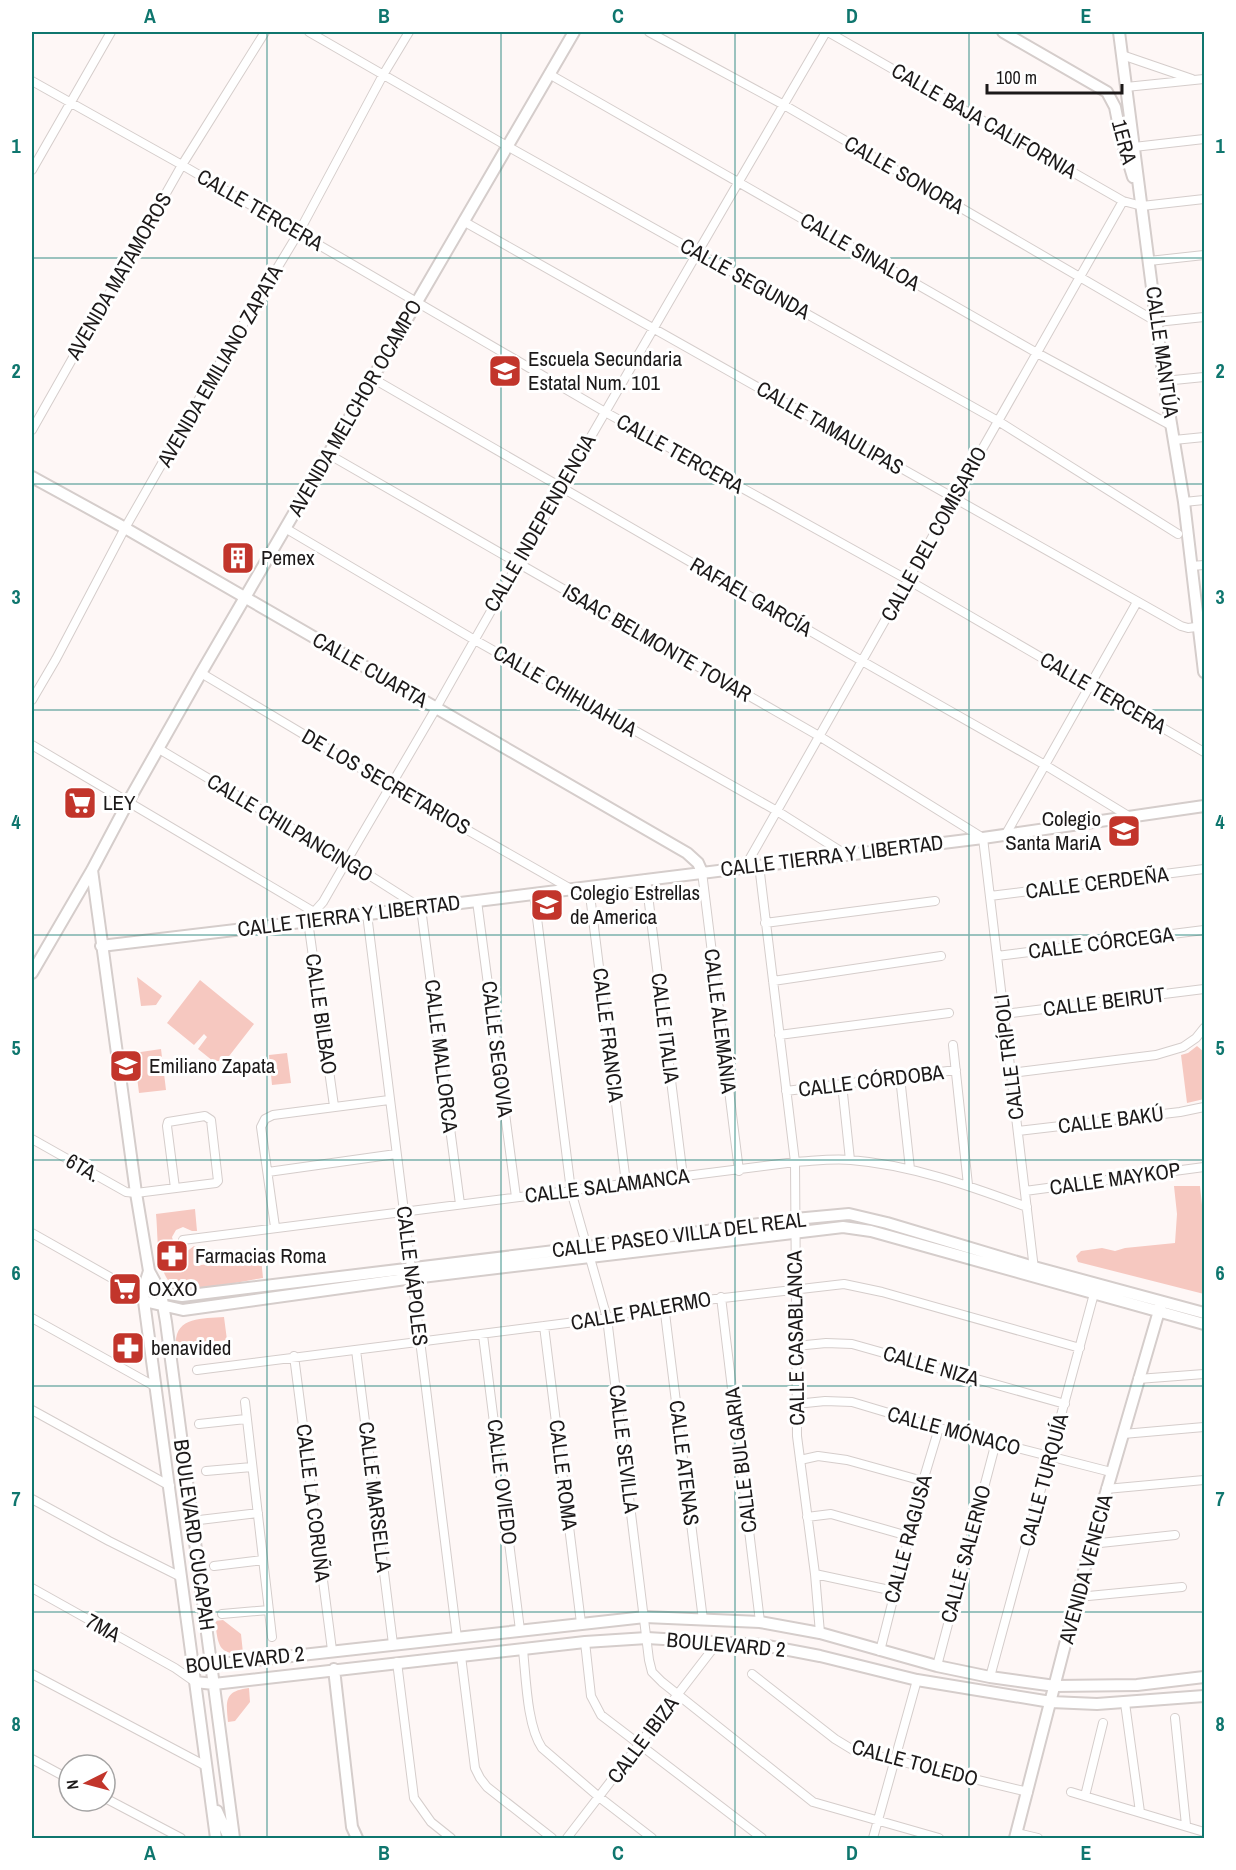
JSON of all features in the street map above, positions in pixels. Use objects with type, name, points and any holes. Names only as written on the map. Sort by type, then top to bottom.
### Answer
[{"type":"main road","name":"AVENIDA MELCHOR OCAMPO","points":[[32,973],[201,673],[574,32]]},
{"type":"main road","name":"1ERA","points":[[1003,32],[1107,92],[1115,107],[1121,136],[1142,206]]},
{"type":"main road","name":"CALLE MANTÚA","points":[[1119,32],[1164,381],[1202,627],[1204,672]]},
{"type":"main road","name":"CALLE CUARTA","points":[[32,477],[125,528],[687,853],[698,863],[702,872]]},
{"type":"main road","name":"CALLE TIERRA Y LIBERTAD","points":[[101,946],[311,917],[367,914],[534,894],[983,837],[1204,806]]},
{"type":"main road","name":"BOULEVARD CUCAPAH","points":[[92,870],[136,1193],[149,1271],[161,1293],[163,1306],[234,1839]]},
{"type":"main road","name":"CALLE PASEO VILLA DEL REAL","points":[[589,1253],[795,1219],[849,1214],[887,1222],[1034,1272]]},
{"type":"main road","name":"CALLE PASEO VILLA DEL REAL","points":[[144,1296],[161,1293],[182,1296],[843,1227],[858,1228],[1160,1306],[1204,1313]]},
{"type":"main road","name":"BOULEVARD CUCAPAH","points":[[149,1271],[144,1296],[216,1839]]},
{"type":"main road","name":"CALLE PASEO VILLA DEL REAL","points":[[144,1296],[163,1306],[183,1310],[412,1273]]},
{"type":"main road","name":"CALLE PASEO VILLA DEL REAL","points":[[1160,1306],[1204,1324]]},
{"type":"main road","name":"AVENIDA VENECIA","points":[[1016,1836],[1091,1544],[1160,1306]]},
{"type":"main road","name":"BOULEVARD 2","points":[[192,1664],[211,1665],[645,1617],[760,1622],[820,1633],[937,1666],[990,1677],[1055,1686],[1137,1685],[1204,1677]]},
{"type":"main road","name":"BOULEVARD 2","points":[[195,1682],[214,1684],[585,1642],[647,1638],[762,1645],[820,1656],[917,1680],[1050,1702],[1125,1703],[1204,1696]]},
{"type":"main road","points":[[334,1669],[352,1827],[357,1839]]},
{"type":"main road","points":[[210,1788],[221,1823],[229,1839]]},
{"type":"street","points":[[32,170],[111,32]]},
{"type":"street","name":"AVENIDA MATAMOROS","points":[[32,430],[183,165],[265,32]]},
{"type":"street","name":"CALLE SEGUNDA","points":[[309,32],[507,146],[998,421],[1178,534]]},
{"type":"street","name":"AVENIDA EMILIANO ZAPATA","points":[[32,700],[125,528],[215,371],[299,232],[383,75],[409,32]]},
{"type":"street","name":"CALLE SONORA","points":[[649,32],[784,105],[1157,322]]},
{"type":"street","name":"CALLE INDEPENDENCIA","points":[[311,917],[323,902],[604,412],[655,329],[737,182],[827,32]]},
{"type":"street","name":"CALLE BAJA CALIFORNIA","points":[[827,32],[1123,201],[1142,206]]},
{"type":"street","points":[[1122,55],[1194,80]]},
{"type":"street","name":"CALLE SINALOA","points":[[549,74],[1037,353],[1172,426]]},
{"type":"street","points":[[1126,87],[1204,79]]},
{"type":"street","name":"CALLE TERCERA","points":[[32,81],[299,232],[604,412],[908,580],[1204,752]]},
{"type":"street","points":[[1134,147],[1204,139]]},
{"type":"street","points":[[1142,206],[1204,199]]},
{"type":"street","name":"CALLE DEL COMISARIO","points":[[745,867],[1123,201]]},
{"type":"street","name":"CALLE TAMAULIPAS","points":[[463,221],[1137,602],[1181,626],[1202,627]]},
{"type":"street","points":[[1149,261],[1204,255]]},
{"type":"street","points":[[1157,322],[1204,317]]},
{"type":"street","points":[[1164,381],[1204,376]]},
{"type":"street","name":"RAFAEL GARCÍA","points":[[372,378],[1045,765],[1130,817]]},
{"type":"street","points":[[1174,440],[1204,437]]},
{"type":"street","name":"ISAAC BELMONTE TOVAR","points":[[328,454],[819,736],[983,837]]},
{"type":"street","points":[[1184,502],[1204,500]]},
{"type":"street","name":"CALLE CHIHUAHUA","points":[[285,528],[473,639],[777,811],[846,854]]},
{"type":"street","points":[[1191,566],[1204,565]]},
{"type":"street","points":[[1005,834],[1137,602]]},
{"type":"street","name":"DE LOS SECRETARIOS","points":[[201,673],[390,786],[572,889]]},
{"type":"street","points":[[32,745],[128,801],[311,917]]},
{"type":"street","name":"CALLE CHILPANCINGO","points":[[159,749],[422,908]]},
{"type":"street","name":"CALLE TRÍPOLI","points":[[983,837],[1034,1272]]},
{"type":"street","name":"CALLE CASABLANCA","points":[[759,865],[795,1162],[797,1436],[815,1574],[820,1633]]},
{"type":"street","name":"CALLE CERDEÑA","points":[[990,896],[1204,869]]},
{"type":"street","name":"CALLE ALEMÁNIA","points":[[702,872],[739,1171]]},
{"type":"street","name":"CALLE ITALIA","points":[[646,879],[683,1177]]},
{"type":"street","name":"CALLE FRANCIA","points":[[589,887],[627,1183]]},
{"type":"street","name":"CALLE SEVILLA","points":[[534,894],[571,1191],[607,1318],[652,1672],[677,1695],[813,1802],[939,1839]]},
{"type":"street","name":"CALLE SEGOVIA","points":[[477,901],[516,1197]]},
{"type":"street","points":[[765,923],[935,901]]},
{"type":"street","name":"CALLE MALLORCA","points":[[422,908],[460,1204]]},
{"type":"street","name":"CALLE NÁPOLES","points":[[367,914],[457,1638]]},
{"type":"street","name":"CALLE BILBAO","points":[[311,917],[334,1106]]},
{"type":"street","name":"CALLE CÓRCEGA","points":[[997,956],[1204,930]]},
{"type":"street","points":[[772,981],[941,956]]},
{"type":"street","name":"CALLE BEIRUT","points":[[1004,1014],[1204,989]]},
{"type":"street","points":[[779,1035],[949,1013]]},
{"type":"street","points":[[1011,1073],[1156,1055],[1183,1047],[1196,1038],[1204,1028]]},
{"type":"street","points":[[953,1045],[968,1185]]},
{"type":"street","name":"CALLE CÓRDOBA","points":[[786,1091],[956,1070]]},
{"type":"street","points":[[900,1077],[910,1169]]},
{"type":"street","points":[[842,1084],[850,1160]]},
{"type":"street","points":[[275,1227],[261,1126],[265,1119],[273,1115],[389,1100]]},
{"type":"street","name":"CALLE BAKÚ","points":[[1018,1131],[1180,1112],[1204,1107]]},
{"type":"street","points":[[136,1193],[216,1183],[218,1181],[209,1117],[168,1122],[175,1188]]},
{"type":"street","name":"6TA.","points":[[32,1139],[117,1188],[136,1193]]},
{"type":"street","points":[[268,1172],[396,1154]]},
{"type":"street","name":"CALLE SALAMANCA","points":[[183,1240],[627,1183],[739,1171],[795,1162],[850,1160],[910,1169],[968,1185],[1027,1207]]},
{"type":"street","name":"CALLE MAYKOP","points":[[1025,1191],[1204,1167]]},
{"type":"street","points":[[32,1233],[144,1296]]},
{"type":"street","name":"CALLE PALERMO","points":[[197,1370],[607,1318],[664,1305],[721,1297],[844,1284],[882,1292],[1080,1348]]},
{"type":"street","name":"CALLE TURQUÍA","points":[[990,1677],[1095,1288]]},
{"type":"street","name":"CALLE BULGARIA","points":[[721,1297],[760,1622]]},
{"type":"street","name":"CALLE ATENAS","points":[[664,1305],[703,1620]]},
{"type":"street","points":[[32,1318],[156,1387]]},
{"type":"street","name":"CALLE ROMA","points":[[544,1326],[581,1623]]},
{"type":"street","name":"CALLE OVIEDO","points":[[483,1335],[520,1630]]},
{"type":"street","name":"CALLE NIZA","points":[[796,1346],[826,1343],[852,1344],[1065,1404]]},
{"type":"street","name":"CALLE MARSELLA","points":[[356,1350],[393,1644]]},
{"type":"street","name":"CALLE LA CORUÑA","points":[[294,1356],[332,1650]]},
{"type":"street","points":[[1138,1379],[1204,1374]]},
{"type":"street","name":"CALLE MÓNACO","points":[[796,1404],[825,1401],[852,1402],[939,1428],[1111,1472]]},
{"type":"street","points":[[244,1402],[272,1636]]},
{"type":"street","points":[[32,1410],[170,1486]]},
{"type":"street","points":[[199,1424],[246,1419]]},
{"type":"street","points":[[1122,1434],[1204,1427]]},
{"type":"street","name":"CALLE RAGUSA","points":[[880,1651],[908,1536],[939,1428]]},
{"type":"street","name":"CALLE SALERNO","points":[[937,1666],[996,1442]]},
{"type":"street","points":[[800,1460],[818,1456],[847,1460],[923,1481]]},
{"type":"street","points":[[206,1471],[252,1467]]},
{"type":"street","points":[[1106,1489],[1204,1480]]},
{"type":"street","points":[[32,1499],[181,1577]]},
{"type":"street","points":[[191,1521],[258,1513]]},
{"type":"street","points":[[807,1517],[831,1514],[908,1536]]},
{"type":"street","points":[[1091,1544],[1175,1534]]},
{"type":"street","points":[[214,1566],[263,1560]]},
{"type":"street","points":[[815,1574],[894,1591]]},
{"type":"street","points":[[1078,1597],[1182,1587]]},
{"type":"street","name":"7MA","points":[[32,1588],[175,1668]]},
{"type":"street","points":[[222,1614],[269,1610]]},
{"type":"street","points":[[585,1642],[591,1696],[595,1708],[601,1715],[762,1839]]},
{"type":"street","name":"CALLE IBIZA","points":[[567,1839],[718,1642]]},
{"type":"street","points":[[523,1650],[536,1739],[542,1748],[652,1839]]},
{"type":"street","points":[[461,1656],[475,1768],[487,1787],[552,1839]]},
{"type":"street","points":[[397,1662],[414,1798],[430,1822],[451,1839]]},
{"type":"street","name":"BOULEVARD 2","points":[[175,1668],[192,1664]]},
{"type":"street","name":"BOULEVARD 2","points":[[175,1668],[195,1682]]},
{"type":"street","points":[[32,1674],[206,1766]]},
{"type":"street","name":"CALLE TOLEDO","points":[[752,1674],[835,1739],[853,1750],[1028,1792]]},
{"type":"street","points":[[873,1839],[917,1680]]},
{"type":"street","points":[[1125,1703],[1140,1812]]},
{"type":"street","points":[[1175,1718],[1186,1825]]},
{"type":"street","points":[[1085,1796],[1103,1724]]},
{"type":"street","points":[[32,1759],[57,1773]]},
{"type":"street","points":[[1071,1792],[1204,1832]]},
{"type":"street","points":[[117,1804],[181,1839]]},
{"type":"street","points":[[1016,1836],[1038,1839]]},
{"type":"shaded area","points":[[137,977],[162,996],[156,1005],[141,1006]]},
{"type":"shaded area","points":[[200,980],[254,1024],[226,1060],[222,1057],[219,1061],[213,1061],[198,1049],[207,1037],[204,1034],[194,1045],[167,1023]]},
{"type":"shaded area","points":[[1197,1046],[1204,1052],[1204,1099],[1187,1103],[1181,1055]]},
{"type":"shaded area","points":[[161,1049],[166,1090],[139,1093],[134,1053]]},
{"type":"shaded area","points":[[287,1053],[291,1083],[272,1085],[269,1055]]},
{"type":"shaded area","points":[[1174,1186],[1200,1186],[1204,1224],[1204,1294],[1078,1262],[1076,1256],[1081,1251],[1102,1248],[1115,1251],[1175,1243],[1177,1214]]},
{"type":"shaded area","points":[[195,1209],[197,1231],[183,1227],[176,1230],[172,1237],[175,1248],[186,1252],[194,1246],[199,1246],[201,1265],[261,1258],[263,1278],[196,1288],[178,1287],[170,1282],[160,1261],[156,1214]]},
{"type":"shaded area","points":[[224,1317],[227,1340],[176,1346],[177,1336],[185,1324],[199,1319]]},
{"type":"shaded area","points":[[223,1620],[241,1634],[243,1653],[228,1652],[220,1646],[215,1621]]},
{"type":"shaded area","points":[[249,1688],[250,1702],[235,1721],[228,1722],[228,1698],[241,1689]]},
{"type":"place","name":"Escuela Secundaria Estatal Num. 101","points":[[505,371]]},
{"type":"place","name":"Pemex","points":[[238,558]]},
{"type":"place","name":"LEY","points":[[80,803]]},
{"type":"place","name":"Colegio Santa MariA","points":[[1124,831]]},
{"type":"place","name":"Colegio Estrellas de America","points":[[547,905]]},
{"type":"place","name":"Emiliano Zapata","points":[[126,1066]]},
{"type":"place","name":"Farmacias Roma","points":[[172,1256]]},
{"type":"place","name":"OXXO","points":[[125,1289]]},
{"type":"place","name":"benavided","points":[[128,1348]]}]
